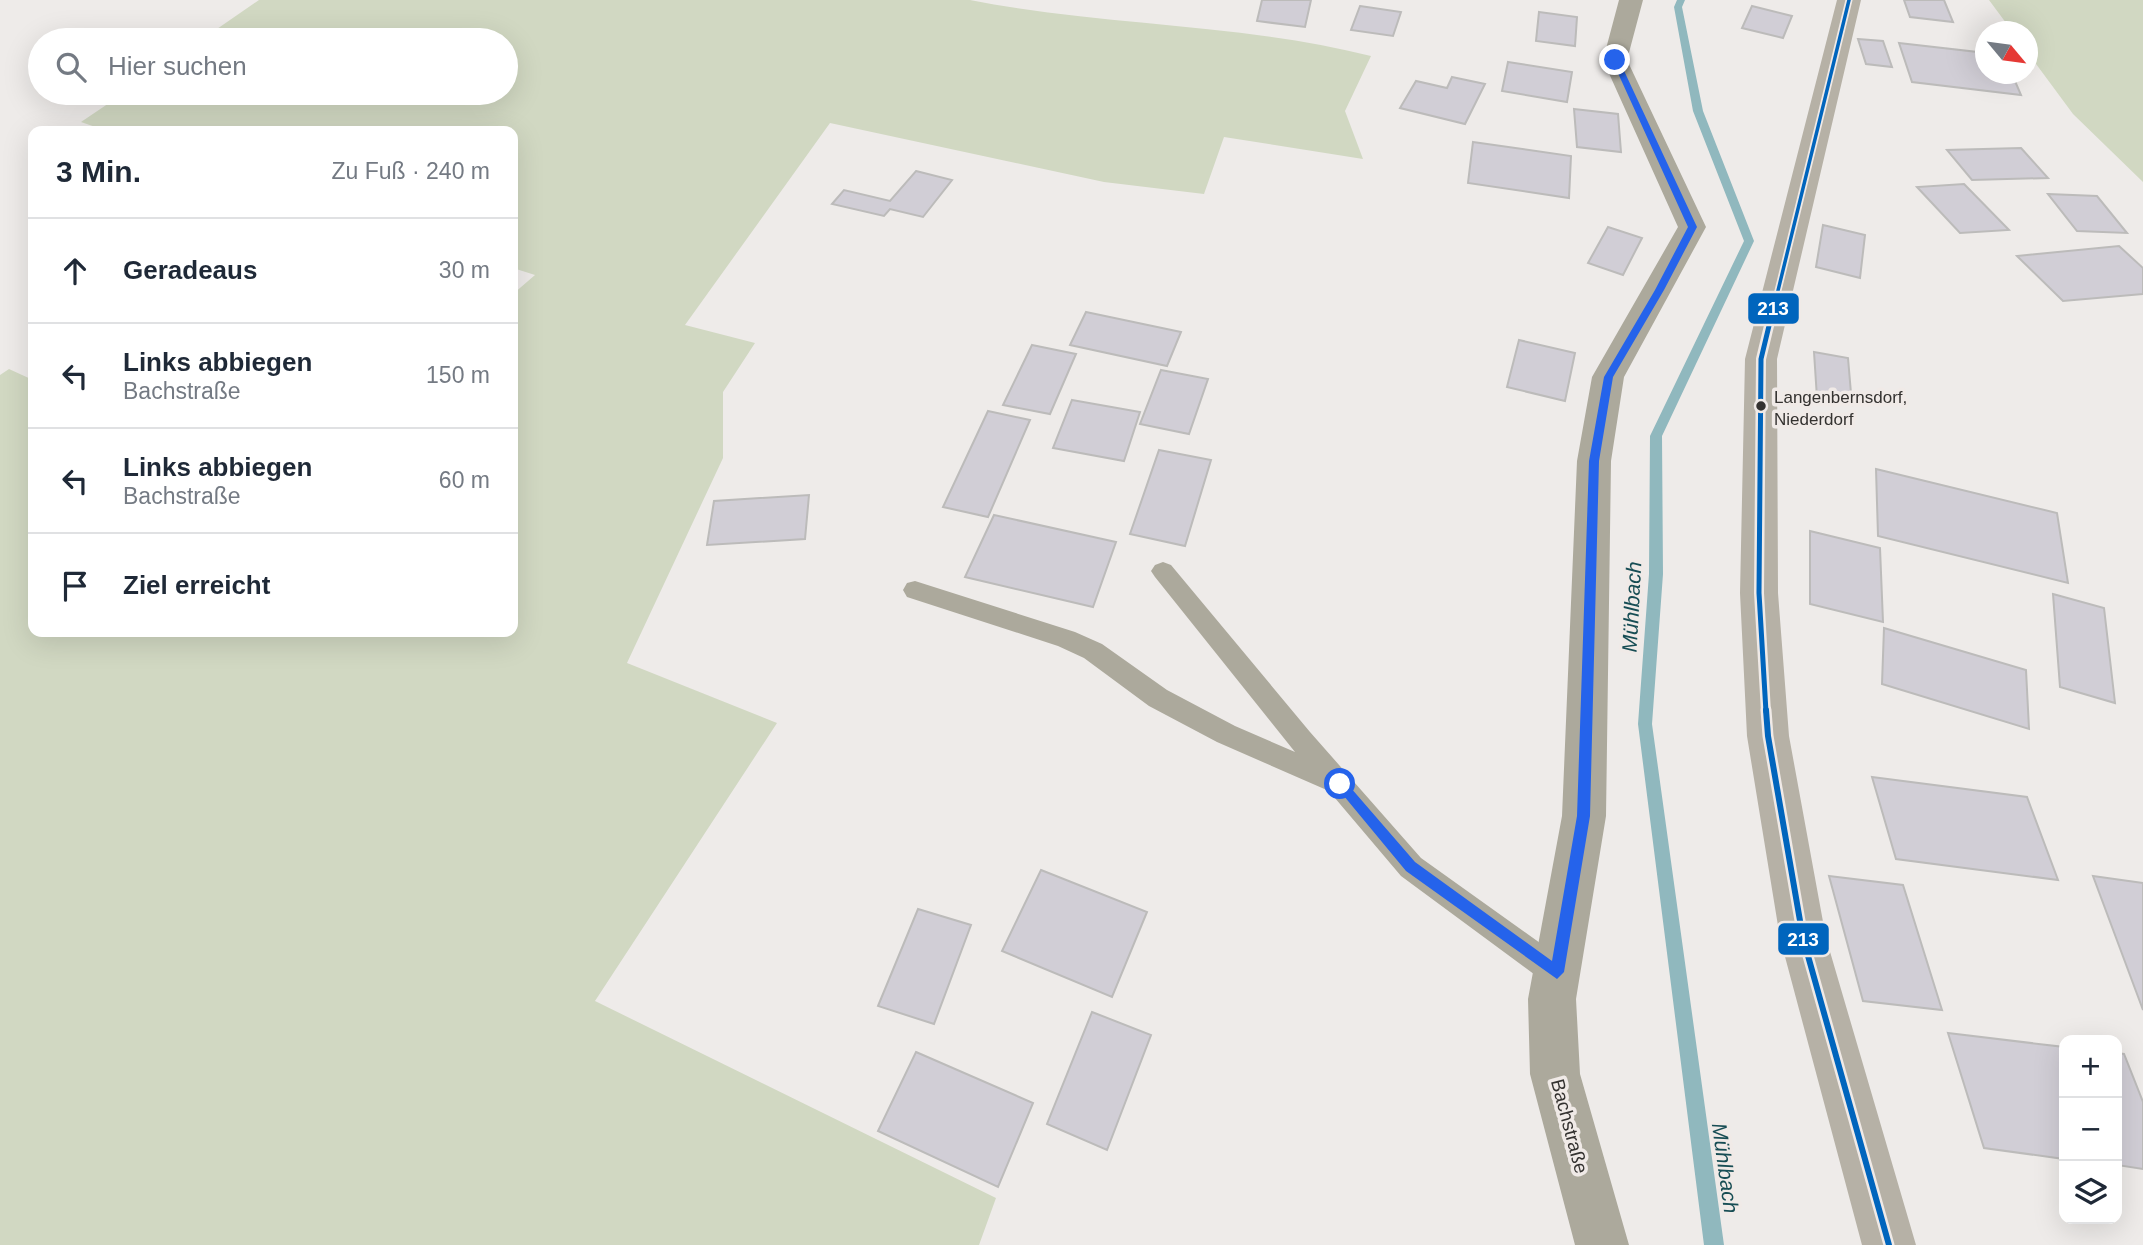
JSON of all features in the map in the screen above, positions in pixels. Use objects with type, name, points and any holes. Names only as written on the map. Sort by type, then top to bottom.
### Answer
[{"type":"main road","points":[[1849,0],[1761,359],[1759,593],[1768,736],[1803,938],[1889,1245]]},
{"type":"street","name":"Bachstraße","points":[[1602,1245],[1555,1074],[1552,999],[1584,816],[1594,461],[1608,377],[1660,290],[1692,227],[1615,60],[1631,0]]},
{"type":"lane","points":[[1163,571],[1410,867],[1557,972]]},
{"type":"lane","points":[[915,590],[1066,639],[1093,651],[1158,698],[1226,734],[1340,784]]},
{"type":"green space","points":[[259,0],[970,0],[1020,9],[1272,37],[1371,56],[1345,111],[1363,159],[1224,137],[1204,194],[1104,182],[830,123],[685,325],[755,343],[723,392],[723,458],[627,663],[777,723],[595,1001],[996,1198],[979,1245],[0,1245],[0,375],[9,369],[28,378],[28,637],[518,637],[518,290],[535,275],[518,270],[518,126],[93,126],[81,122],[106,105],[518,105],[518,28],[218,28]]},
{"type":"green space","points":[[1989,0],[2143,0],[2143,182],[2073,114],[2038,67],[2038,21],[2005,21]]},
{"type":"building","points":[[1262,0],[1311,0],[1305,27],[1257,21]]},
{"type":"building","points":[[1904,0],[1944,0],[1953,22],[1910,17]]},
{"type":"building","points":[[1360,6],[1401,12],[1393,36],[1351,30]]},
{"type":"building","points":[[1752,6],[1792,16],[1783,38],[1742,28]]},
{"type":"building","points":[[1539,12],[1577,17],[1575,46],[1536,41]]},
{"type":"building","points":[[1858,39],[1883,41],[1892,67],[1866,64]]},
{"type":"building","points":[[1899,43],[1975,52],[1975,84],[2016,84],[2021,95],[1912,82]]},
{"type":"building","points":[[1508,62],[1572,72],[1567,102],[1502,91]]},
{"type":"building","points":[[1452,77],[1485,84],[1465,124],[1400,108],[1416,81],[1447,88]]},
{"type":"building","points":[[1574,109],[1618,114],[1621,152],[1577,147]]},
{"type":"building","points":[[1473,142],[1571,156],[1569,198],[1468,183]]},
{"type":"building","points":[[2021,148],[2048,178],[1972,180],[1947,150]]},
{"type":"building","points":[[916,171],[952,180],[923,217],[890,209],[884,216],[832,204],[844,190],[890,201]]},
{"type":"building","points":[[1964,184],[2009,230],[1960,233],[1917,187]]},
{"type":"building","points":[[2048,194],[2097,196],[2127,233],[2077,231]]},
{"type":"building","points":[[1823,225],[1865,235],[1860,278],[1816,267]]},
{"type":"building","points":[[1608,227],[1642,238],[1623,275],[1588,263]]},
{"type":"building","points":[[2119,246],[2143,268],[2143,294],[2063,301],[2017,256]]},
{"type":"building","points":[[1086,312],[1181,332],[1167,366],[1070,345]]},
{"type":"building","points":[[1519,340],[1575,353],[1565,401],[1507,387]]},
{"type":"building","points":[[1032,345],[1076,354],[1050,414],[1003,405]]},
{"type":"building","points":[[1814,352],[1848,358],[1852,405],[1817,398]]},
{"type":"building","points":[[1161,370],[1208,379],[1189,434],[1140,424]]},
{"type":"building","points":[[1072,400],[1140,412],[1124,461],[1053,448]]},
{"type":"building","points":[[988,411],[1030,420],[988,517],[943,507]]},
{"type":"building","points":[[1159,450],[1211,460],[1185,546],[1130,534]]},
{"type":"building","points":[[1876,469],[2057,513],[2068,583],[1878,536]]},
{"type":"building","points":[[809,495],[805,539],[707,545],[714,501]]},
{"type":"building","points":[[994,515],[1116,542],[1093,607],[965,577]]},
{"type":"building","points":[[1810,531],[1880,548],[1883,622],[1810,604]]},
{"type":"building","points":[[2053,594],[2104,608],[2115,703],[2060,687]]},
{"type":"building","points":[[1884,628],[2026,670],[2029,729],[1882,684]]},
{"type":"building","points":[[1872,777],[2027,797],[2058,880],[1896,859]]},
{"type":"building","points":[[1041,870],[1147,912],[1112,997],[1002,951]]},
{"type":"building","points":[[1829,876],[1903,885],[1942,1010],[1863,1001]]},
{"type":"building","points":[[2093,876],[2143,883],[2143,1010]]},
{"type":"building","points":[[918,909],[971,925],[934,1024],[878,1006]]},
{"type":"building","points":[[1092,1012],[1151,1035],[1107,1150],[1047,1124]]},
{"type":"building","points":[[1948,1033],[2059,1046],[2059,1158],[1984,1148]]},
{"type":"building","points":[[916,1052],[1033,1103],[998,1187],[878,1131]]},
{"type":"building","points":[[2122,1054],[2143,1102],[2143,1169],[2122,1166]]},
{"type":"waterway","name":"Mühlbach","points":[[1681,0],[1678,7],[1698,111],[1749,241],[1656,436],[1656,574],[1645,724],[1714,1245]]},
{"type":"transit line","name":"213","points":[[1849,0],[1761,359],[1759,593],[1768,736],[1803,938],[1889,1245]]},
{"type":"place","name":"Langenbernsdorf, Niederdorf","points":[[1761,406]]},
{"type":"route","points":[[1340,784],[1410,867],[1557,972],[1584,816],[1594,461],[1608,377],[1660,290],[1692,227],[1615,60]]}]
